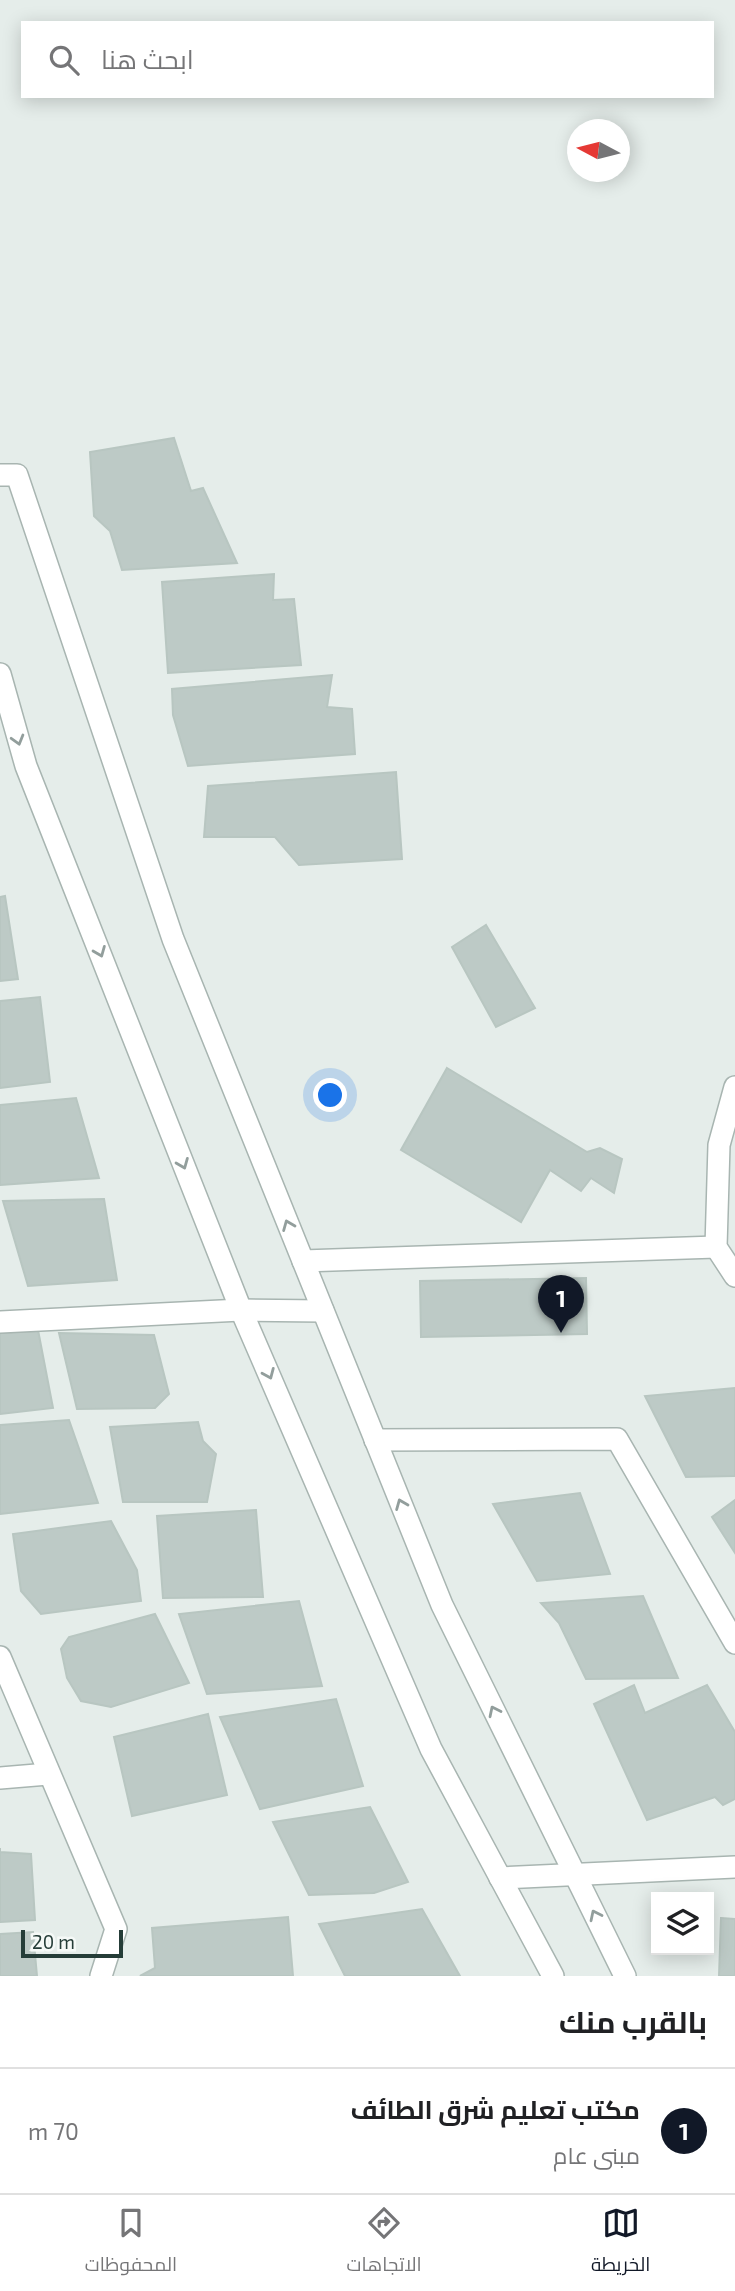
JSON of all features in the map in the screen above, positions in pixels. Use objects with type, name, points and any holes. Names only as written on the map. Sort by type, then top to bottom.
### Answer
[{"type":"street","points":[[9,475],[173,939],[442,1605],[625,1976]]},
{"type":"street","points":[[0,674],[26,766],[241,1310],[431,1749],[552,1976]]},
{"type":"street","points":[[735,1087],[719,1145],[716,1247],[735,1276]]},
{"type":"street","points":[[303,1261],[716,1247]]},
{"type":"street","points":[[0,1322],[241,1310],[323,1311]]},
{"type":"street","points":[[375,1440],[617,1438],[735,1643]]},
{"type":"street","points":[[0,1657],[116,1929],[101,1976]]},
{"type":"street","points":[[0,1778],[48,1774]]},
{"type":"street","points":[[500,1878],[735,1867]]},
{"type":"building","points":[[174,438],[191,491],[203,488],[237,563],[122,570],[110,531],[94,516],[90,452]]},
{"type":"building","points":[[274,574],[273,600],[294,599],[301,665],[168,673],[162,582]]},
{"type":"building","points":[[332,675],[327,707],[352,709],[355,754],[188,766],[173,715],[172,689]]},
{"type":"building","points":[[396,772],[402,859],[299,865],[275,837],[204,837],[208,786]]},
{"type":"building","points":[[5,896],[18,979],[0,981],[0,897]]},
{"type":"building","points":[[486,925],[535,1008],[496,1027],[452,947]]},
{"type":"building","points":[[40,997],[50,1082],[0,1088],[0,1001]]},
{"type":"building","points":[[447,1068],[587,1152],[600,1148],[622,1159],[614,1193],[591,1178],[581,1191],[550,1170],[521,1222],[401,1150]]},
{"type":"building","points":[[76,1098],[99,1178],[0,1185],[0,1105]]},
{"type":"building","points":[[104,1199],[117,1280],[28,1286],[3,1201]]},
{"type":"building","points":[[586,1278],[587,1334],[421,1337],[420,1281]]},
{"type":"building","points":[[38,1330],[53,1408],[0,1414],[0,1333]]},
{"type":"building","points":[[59,1333],[154,1335],[169,1394],[155,1408],[77,1409]]},
{"type":"building","points":[[735,1388],[735,1476],[686,1477],[645,1396]]},
{"type":"building","points":[[69,1420],[98,1503],[0,1514],[0,1425]]},
{"type":"building","points":[[198,1422],[203,1441],[216,1454],[207,1502],[123,1502],[110,1427]]},
{"type":"building","points":[[580,1493],[610,1574],[537,1581],[493,1504]]},
{"type":"building","points":[[735,1500],[735,1553],[712,1517]]},
{"type":"building","points":[[256,1510],[263,1597],[163,1598],[157,1516]]},
{"type":"building","points":[[111,1521],[137,1570],[141,1601],[41,1614],[21,1591],[13,1534]]},
{"type":"building","points":[[643,1596],[678,1678],[586,1679],[559,1623],[541,1603]]},
{"type":"building","points":[[299,1601],[322,1686],[207,1694],[179,1614]]},
{"type":"building","points":[[155,1614],[189,1683],[111,1707],[81,1701],[67,1678],[61,1649],[69,1637]]},
{"type":"building","points":[[634,1685],[645,1713],[707,1685],[735,1732],[735,1799],[723,1805],[715,1797],[647,1820],[594,1704]]},
{"type":"building","points":[[336,1699],[363,1786],[260,1809],[220,1717]]},
{"type":"building","points":[[208,1714],[227,1795],[132,1816],[114,1737]]},
{"type":"building","points":[[370,1807],[408,1882],[374,1893],[309,1895],[273,1822]]},
{"type":"building","points":[[0,1852],[31,1854],[35,1920],[0,1922]]},
{"type":"building","points":[[422,1909],[460,1976],[345,1976],[319,1924]]},
{"type":"building","points":[[288,1917],[293,1976],[140,1976],[155,1968],[152,1928]]},
{"type":"building","points":[[721,1918],[735,1919],[735,1976],[719,1976]]},
{"type":"building","points":[[33,1932],[37,1976],[0,1976],[0,1934]]},
{"type":"place","name":"مكتب تعليم شرق الطائف","points":[[561,1333]]}]
